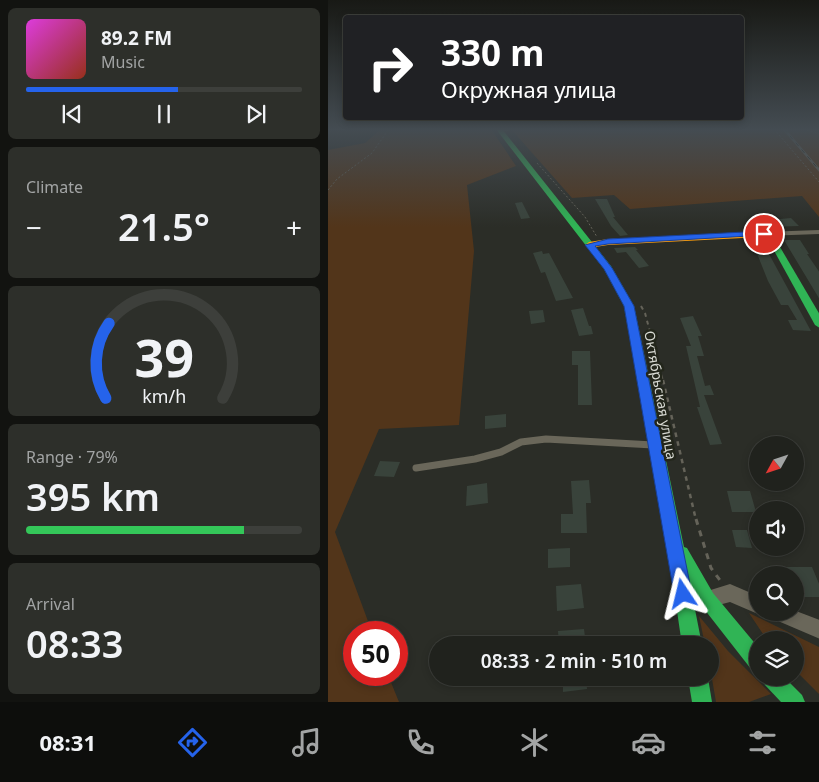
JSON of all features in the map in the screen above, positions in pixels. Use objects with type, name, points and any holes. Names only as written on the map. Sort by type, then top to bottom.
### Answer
[{"type":"main road","name":"Октябрьская улица","points":[[523,162],[594,244],[629,306],[675,543],[690,636]]},
{"type":"main road","points":[[594,244],[764,234],[774,244],[820,325]]},
{"type":"main road","points":[[675,543],[708,599],[749,651]]},
{"type":"main road","points":[[699,686],[702,702]]},
{"type":"main road","points":[[780,686],[795,702]]},
{"type":"street","points":[[764,234],[820,232]]},
{"type":"street","points":[[708,599],[730,593],[749,601]]},
{"type":"street","points":[[798,621],[820,630]]},
{"type":"lane","points":[[416,468],[475,459],[501,452],[522,442],[546,439],[655,445]]},
{"type":"path","points":[[328,183],[362,162]]},
{"type":"path","points":[[536,162],[585,217],[596,233],[594,244]]},
{"type":"path","points":[[800,162],[820,183]]},
{"type":"path","points":[[328,190],[331,182]]},
{"type":"path","points":[[640,305],[645,313],[656,350],[699,532],[711,568],[730,593]]},
{"type":"shaded area","points":[[328,162],[513,162],[516,166],[467,185],[474,251],[459,425],[379,429],[335,532],[368,621],[343,621],[343,686],[392,686],[399,702],[328,702]]},
{"type":"shaded area","points":[[540,162],[819,162],[819,217],[802,196],[630,209],[614,195],[572,198]]},
{"type":"shaded area","points":[[699,616],[716,636],[703,636]]},
{"type":"shaded area","points":[[754,621],[765,621],[786,631],[761,631]]},
{"type":"shaded area","points":[[719,640],[749,672],[749,686],[763,686],[771,694],[749,702],[716,702],[713,686],[719,686]]},
{"type":"shaded area","points":[[804,640],[819,647],[819,694],[804,679]]},
{"type":"building","points":[[595,199],[607,199],[615,217],[613,217],[628,235],[620,236],[611,226]]},
{"type":"building","points":[[522,202],[530,218],[521,219],[515,203]]},
{"type":"building","points":[[759,217],[768,217],[770,220],[791,218],[799,226],[764,227],[758,220],[761,220]]},
{"type":"building","points":[[784,240],[800,240],[809,254],[807,254],[820,273],[820,300]]},
{"type":"building","points":[[746,243],[763,243],[811,331],[793,330],[788,320],[797,320],[788,305],[781,305],[768,281],[756,251],[752,251]]},
{"type":"building","points":[[635,247],[649,266],[639,268],[626,252],[617,253],[614,248]]},
{"type":"building","points":[[542,251],[543,254],[549,253],[573,298],[556,301],[545,272],[541,273],[533,253]]},
{"type":"building","points":[[583,308],[593,334],[579,336],[571,310]]},
{"type":"building","points":[[543,310],[545,322],[531,324],[529,311]]},
{"type":"building","points":[[693,316],[702,336],[698,336],[704,356],[697,356],[705,386],[710,385],[714,395],[704,395],[722,444],[710,445],[697,407],[700,407],[686,346],[691,346],[680,318]]},
{"type":"building","points":[[572,351],[590,351],[592,405],[578,405],[578,365],[572,365]]},
{"type":"building","points":[[506,414],[506,427],[485,429],[485,416]]},
{"type":"building","points":[[380,461],[400,462],[394,477],[374,476]]},
{"type":"building","points":[[589,480],[591,503],[586,503],[587,533],[561,533],[561,514],[573,514],[571,481]]},
{"type":"building","points":[[487,483],[488,503],[466,506],[467,486]]},
{"type":"building","points":[[727,491],[750,491],[753,501],[749,501],[749,512],[732,512]]},
{"type":"building","points":[[732,530],[747,530],[749,548],[736,547]]},
{"type":"building","points":[[570,548],[570,567],[548,568],[548,549]]},
{"type":"building","points":[[804,567],[812,567],[820,586],[820,597],[804,597]]},
{"type":"building","points":[[581,584],[584,608],[557,611],[556,586]]},
{"type":"building","points":[[584,629],[585,636],[558,636],[558,631]]},
{"type":"building","points":[[563,686],[587,686],[587,689],[563,692]]},
{"type":"railway","points":[[812,162],[820,171]]},
{"type":"traffic: fast","points":[[525,162],[608,268],[629,306],[675,543],[690,636]]},
{"type":"traffic: fast","points":[[776,247],[820,325]]},
{"type":"traffic: fast","points":[[681,554],[707,599],[749,651]]},
{"type":"traffic: fast","points":[[699,686],[702,702]]},
{"type":"traffic: fast","points":[[780,686],[795,702]]},
{"type":"traffic: slow","points":[[589,245],[608,242],[764,234],[776,247]]},
{"type":"route","points":[[683,594],[675,543],[629,306],[622,290],[608,268],[589,245],[608,242],[764,234]]}]
